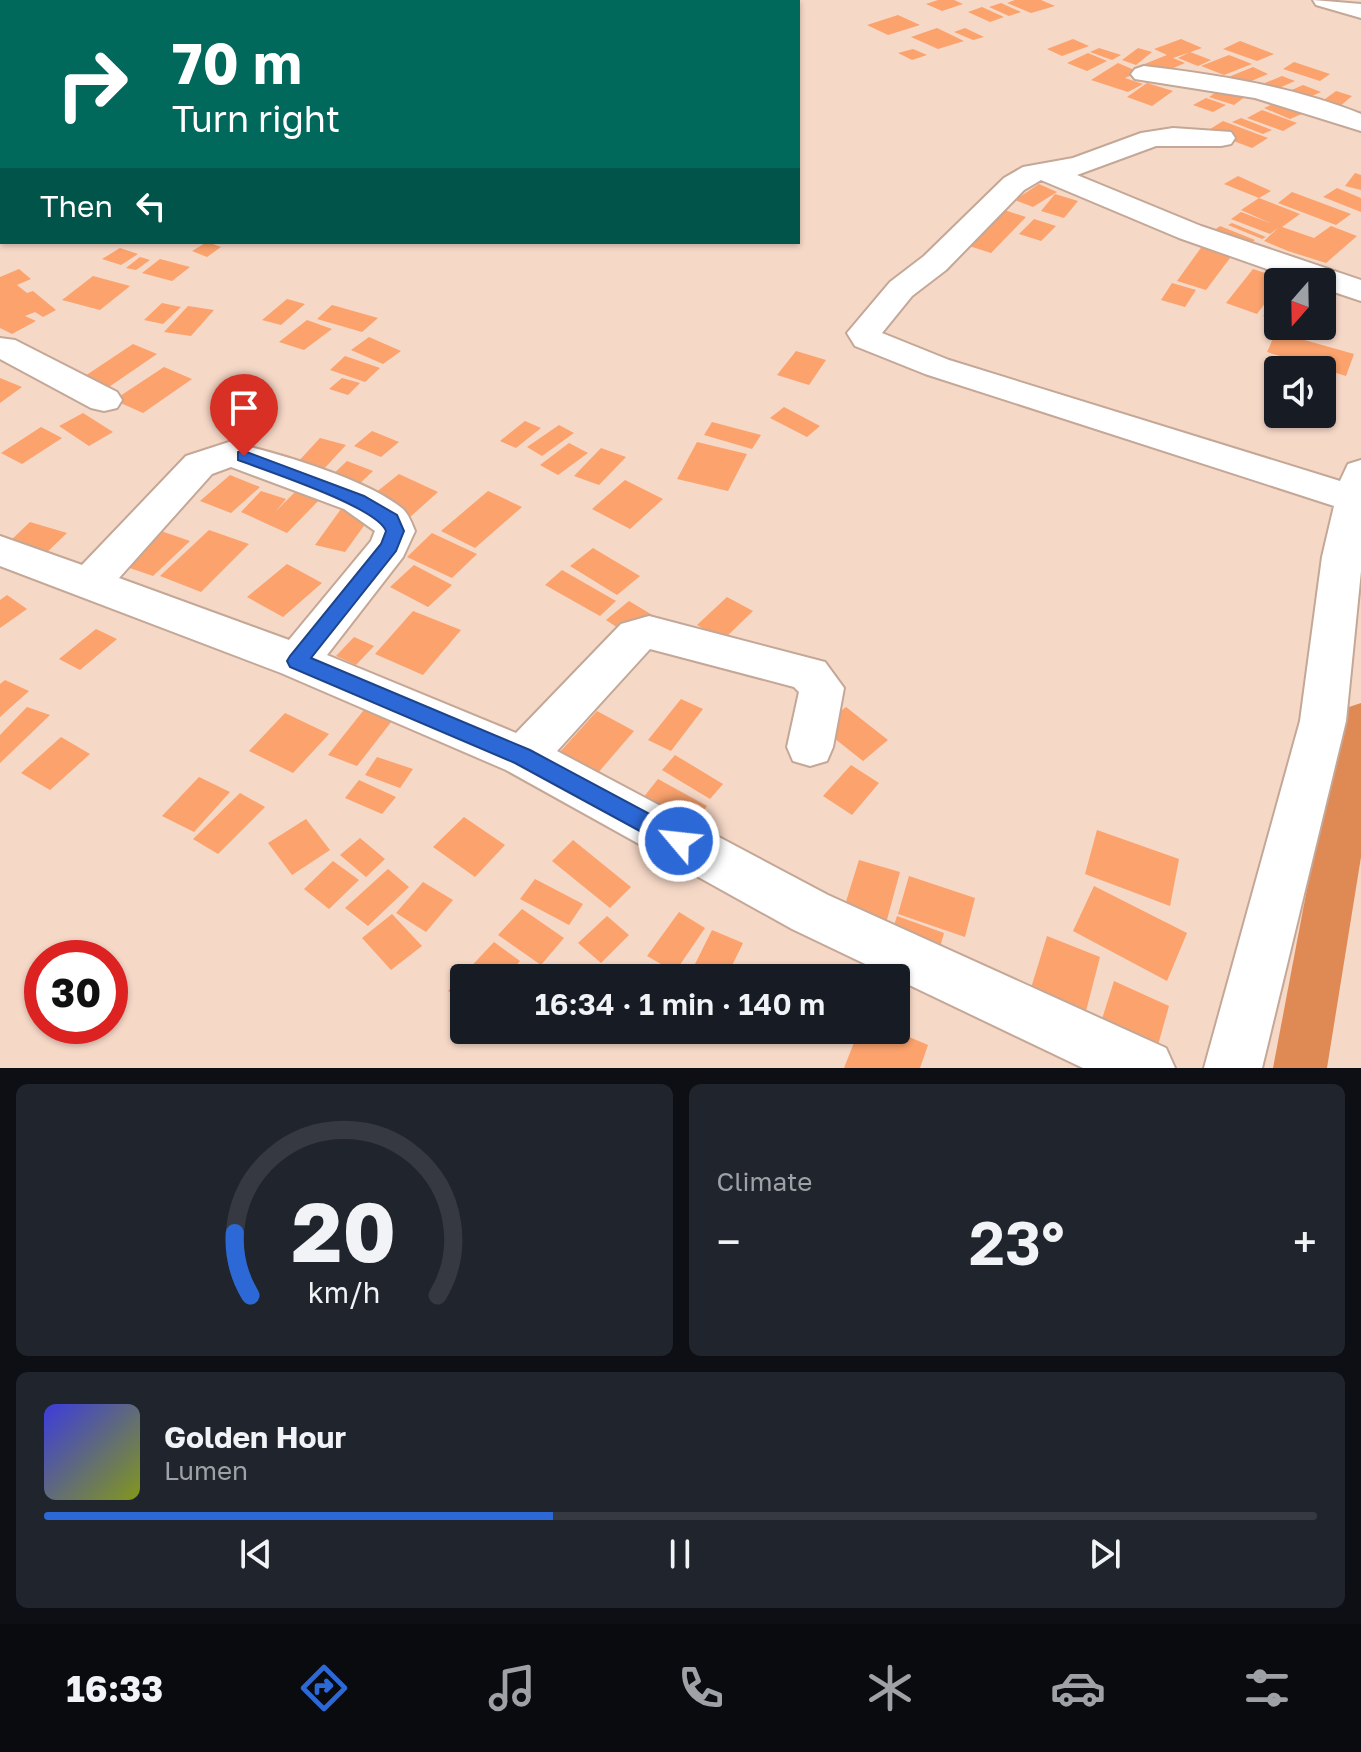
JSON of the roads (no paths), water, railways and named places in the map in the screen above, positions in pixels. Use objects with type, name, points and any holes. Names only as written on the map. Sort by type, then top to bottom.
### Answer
[{"type":"street","points":[[1324,0],[1361,11]]},
{"type":"street","points":[[1144,74],[1245,87],[1312,105],[1361,123]]},
{"type":"street","points":[[1221,138],[1173,136],[1151,139],[1079,166],[1033,173],[1014,184],[935,263],[901,289],[865,331],[867,339],[937,367],[1358,486],[1342,557],[1323,721],[1233,1068]]},
{"type":"street","points":[[1046,172],[1190,232],[1361,291]]},
{"type":"street","points":[[1,348],[104,400]]},
{"type":"street","points":[[90,583],[199,465],[229,454],[260,461],[358,500],[391,520],[395,531],[389,547],[297,661]]},
{"type":"street","points":[[0,550],[297,661],[523,756],[810,912],[1146,1068]]},
{"type":"street","points":[[523,756],[636,636],[649,632],[809,674],[822,688],[810,747]]},
{"type":"waterway","points":[[1300,1068],[1361,720]]}]
